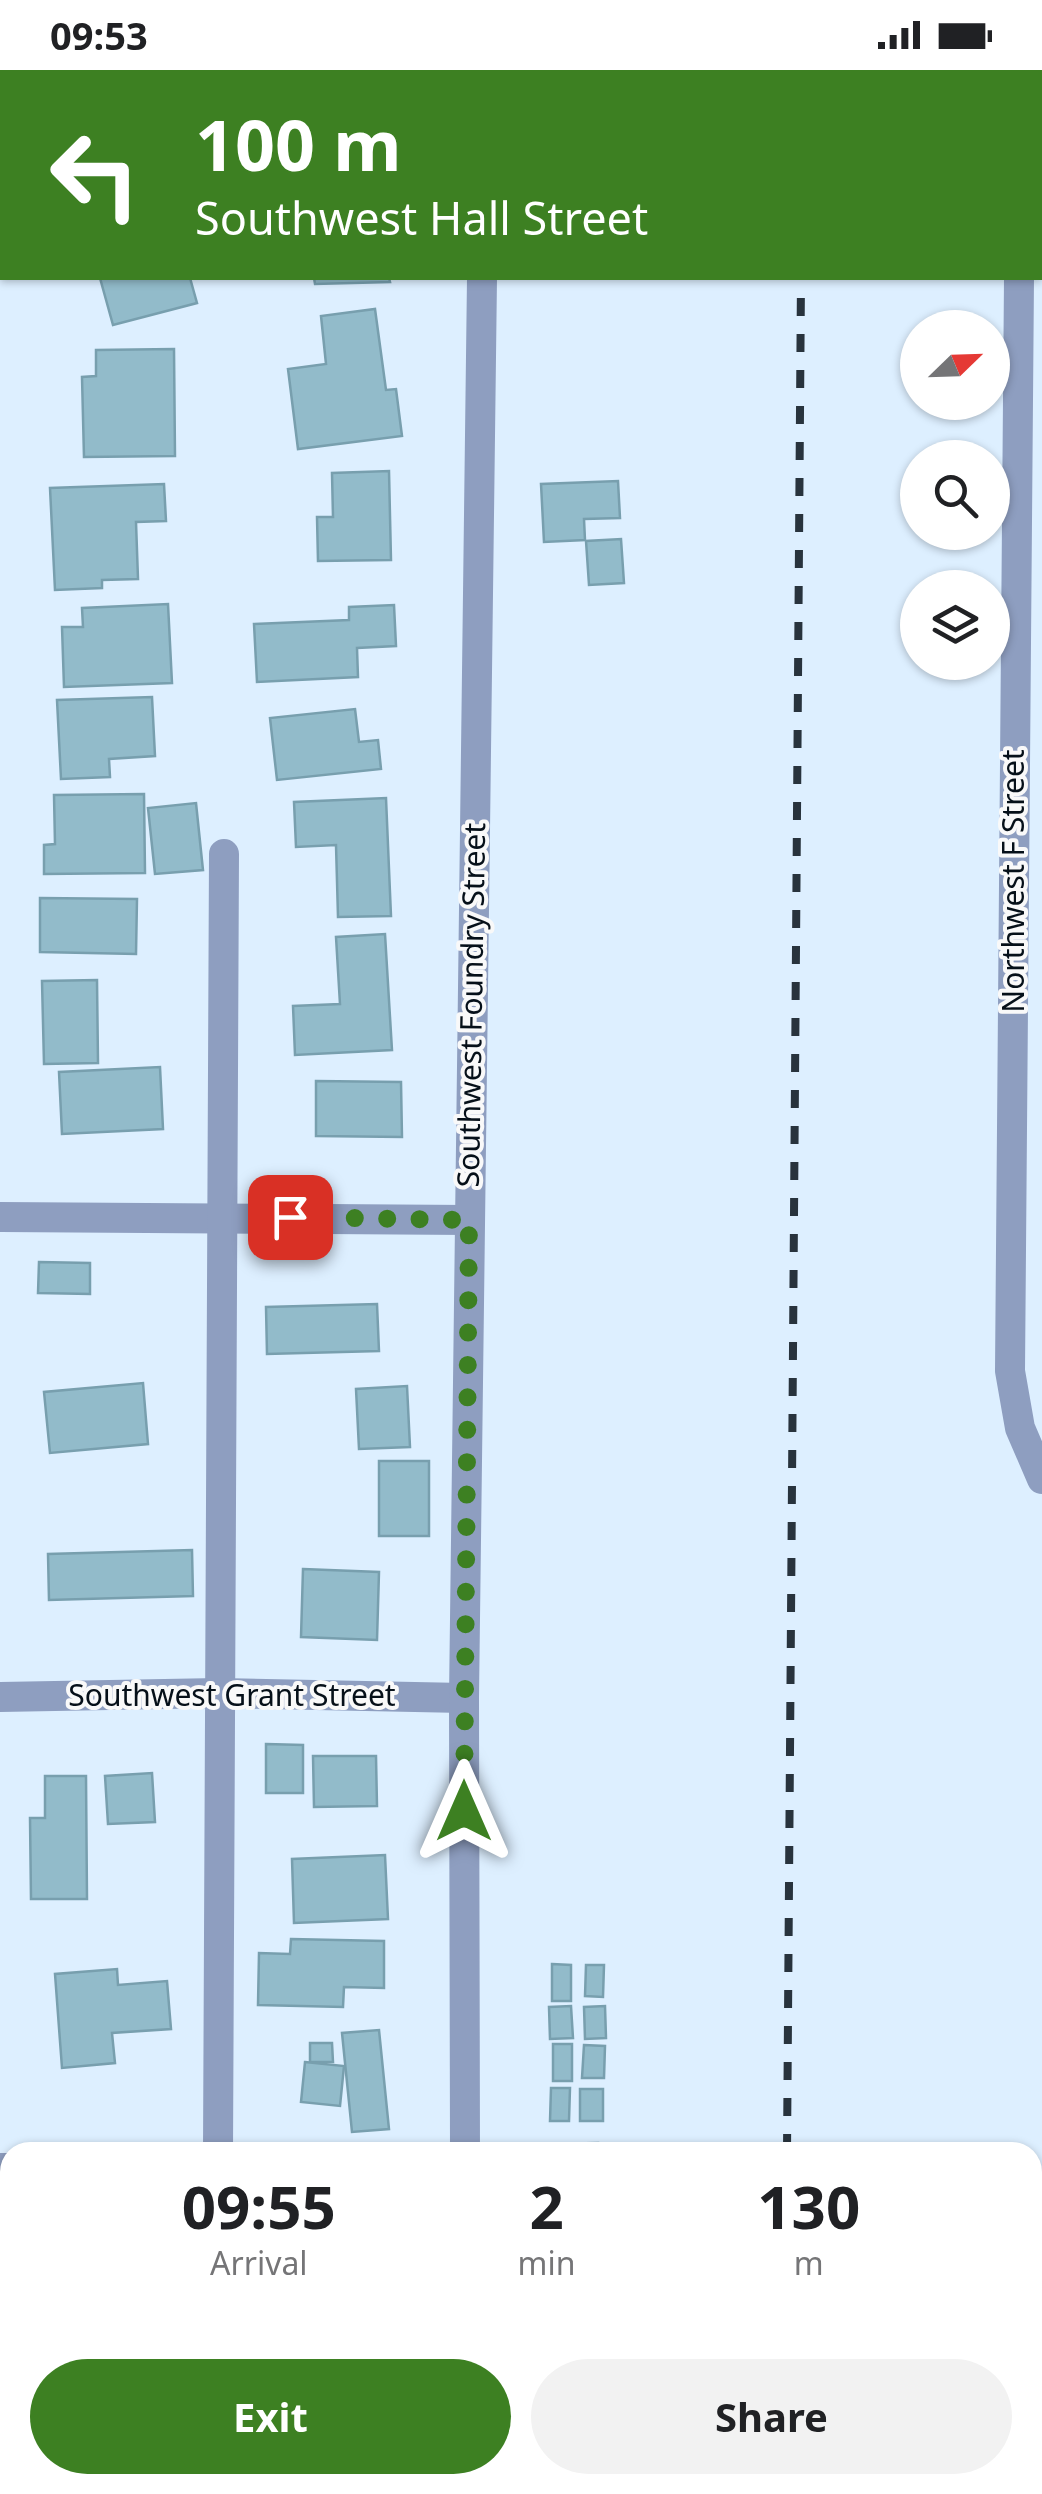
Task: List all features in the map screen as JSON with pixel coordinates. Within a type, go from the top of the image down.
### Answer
[{"type":"street","name":"Southwest Foundry Street","points":[[465,2142],[464,1698],[482,280]]},
{"type":"street","name":"Northwest F Street","points":[[1019,280],[1010,1371],[1020,1428],[1042,1480]]},
{"type":"street","points":[[218,2142],[219,1216],[224,854]]},
{"type":"street","points":[[0,1217],[469,1220]]},
{"type":"street","name":"Southwest Grant Street","points":[[0,1697],[219,1693],[464,1698]]},
{"type":"building","points":[[101,280],[191,280],[197,303],[113,325]]},
{"type":"building","points":[[314,280],[390,282],[315,284]]},
{"type":"building","points":[[375,309],[386,390],[396,389],[402,436],[298,449],[288,369],[326,364],[321,316]]},
{"type":"building","points":[[174,349],[175,456],[84,457],[82,377],[96,376],[96,350]]},
{"type":"building","points":[[389,471],[391,560],[318,561],[317,517],[333,517],[332,473]]},
{"type":"building","points":[[618,481],[620,518],[584,519],[585,540],[544,542],[541,484]]},
{"type":"building","points":[[164,484],[166,521],[136,522],[138,579],[102,580],[102,588],[55,590],[50,488]]},
{"type":"building","points":[[621,539],[624,583],[589,585],[586,541]]},
{"type":"building","points":[[168,604],[172,683],[64,687],[62,627],[83,627],[82,608]]},
{"type":"building","points":[[394,605],[396,646],[357,648],[358,677],[257,682],[254,624],[349,620],[349,607]]},
{"type":"building","points":[[152,697],[155,756],[109,759],[110,777],[61,779],[57,700]]},
{"type":"building","points":[[355,709],[359,742],[378,740],[381,769],[277,780],[270,718]]},
{"type":"building","points":[[144,794],[145,873],[44,874],[44,845],[55,844],[54,795]]},
{"type":"building","points":[[386,798],[391,916],[338,917],[336,845],[296,847],[294,802]]},
{"type":"building","points":[[196,803],[203,870],[155,874],[148,808]]},
{"type":"building","points":[[40,898],[137,899],[136,954],[40,952]]},
{"type":"building","points":[[385,934],[392,1050],[295,1055],[293,1006],[340,1004],[336,937]]},
{"type":"building","points":[[97,980],[98,1063],[44,1064],[42,981]]},
{"type":"building","points":[[160,1067],[163,1129],[62,1134],[59,1072]]},
{"type":"building","points":[[316,1081],[401,1082],[402,1137],[316,1136]]},
{"type":"building","points":[[39,1262],[90,1263],[90,1294],[38,1293]]},
{"type":"building","points":[[377,1304],[379,1351],[267,1354],[266,1307]]},
{"type":"building","points":[[143,1383],[148,1444],[50,1453],[44,1392]]},
{"type":"building","points":[[407,1386],[410,1447],[359,1449],[356,1389]]},
{"type":"building","points":[[379,1461],[429,1461],[429,1536],[379,1536]]},
{"type":"building","points":[[192,1550],[193,1596],[49,1600],[48,1554]]},
{"type":"building","points":[[303,1569],[379,1572],[377,1640],[301,1637]]},
{"type":"building","points":[[266,1744],[303,1745],[303,1793],[266,1793]]},
{"type":"building","points":[[313,1756],[376,1756],[377,1806],[314,1807]]},
{"type":"building","points":[[152,1773],[155,1822],[108,1824],[105,1776]]},
{"type":"building","points":[[45,1776],[86,1776],[87,1899],[31,1899],[30,1818],[45,1818]]},
{"type":"building","points":[[385,1855],[388,1919],[294,1923],[292,1859]]},
{"type":"building","points":[[291,1939],[384,1941],[384,1988],[344,1987],[343,2007],[258,2005],[259,1953],[290,1954]]},
{"type":"building","points":[[552,1964],[571,1965],[571,2001],[552,2001]]},
{"type":"building","points":[[586,1965],[604,1965],[603,1997],[585,1996]]},
{"type":"building","points":[[117,1969],[118,1985],[167,1981],[171,2029],[112,2033],[115,2063],[62,2068],[55,1974]]},
{"type":"building","points":[[571,2006],[573,2038],[550,2039],[549,2007]]},
{"type":"building","points":[[605,2006],[606,2038],[585,2039],[584,2007]]},
{"type":"building","points":[[379,2030],[389,2129],[352,2132],[342,2033]]},
{"type":"building","points":[[310,2043],[332,2043],[333,2062],[310,2062]]},
{"type":"building","points":[[553,2044],[572,2044],[572,2081],[553,2081]]},
{"type":"building","points":[[584,2045],[605,2046],[604,2078],[582,2078]]},
{"type":"building","points":[[305,2062],[344,2066],[340,2106],[301,2102]]},
{"type":"building","points":[[551,2088],[570,2088],[569,2121],[550,2121]]},
{"type":"building","points":[[580,2089],[603,2089],[603,2121],[580,2121]]},
{"type":"railway","points":[[787,2142],[801,280]]},
{"type":"route","points":[[290,1217],[469,1220],[464,1811]]}]
